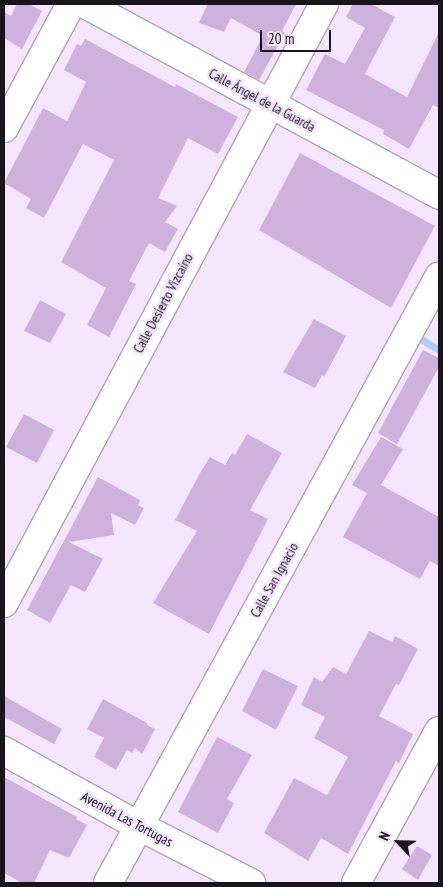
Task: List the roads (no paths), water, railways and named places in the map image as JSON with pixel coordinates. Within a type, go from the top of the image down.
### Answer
[{"type":"street","points":[[4,128],[71,4]]},
{"type":"street","name":"Calle Ángel de la Guarda","points":[[85,4],[439,195]]},
{"type":"street","name":"Calle Desierto Vizcaíno","points":[[4,603],[324,4]]},
{"type":"street","name":"Calle San Ignacio","points":[[108,883],[439,277]]},
{"type":"street","points":[[356,883],[439,731]]},
{"type":"street","name":"Avenida Las Tortugas","points":[[4,752],[139,826],[251,883]]},
{"type":"waterway","points":[[419,338],[439,350]]}]
